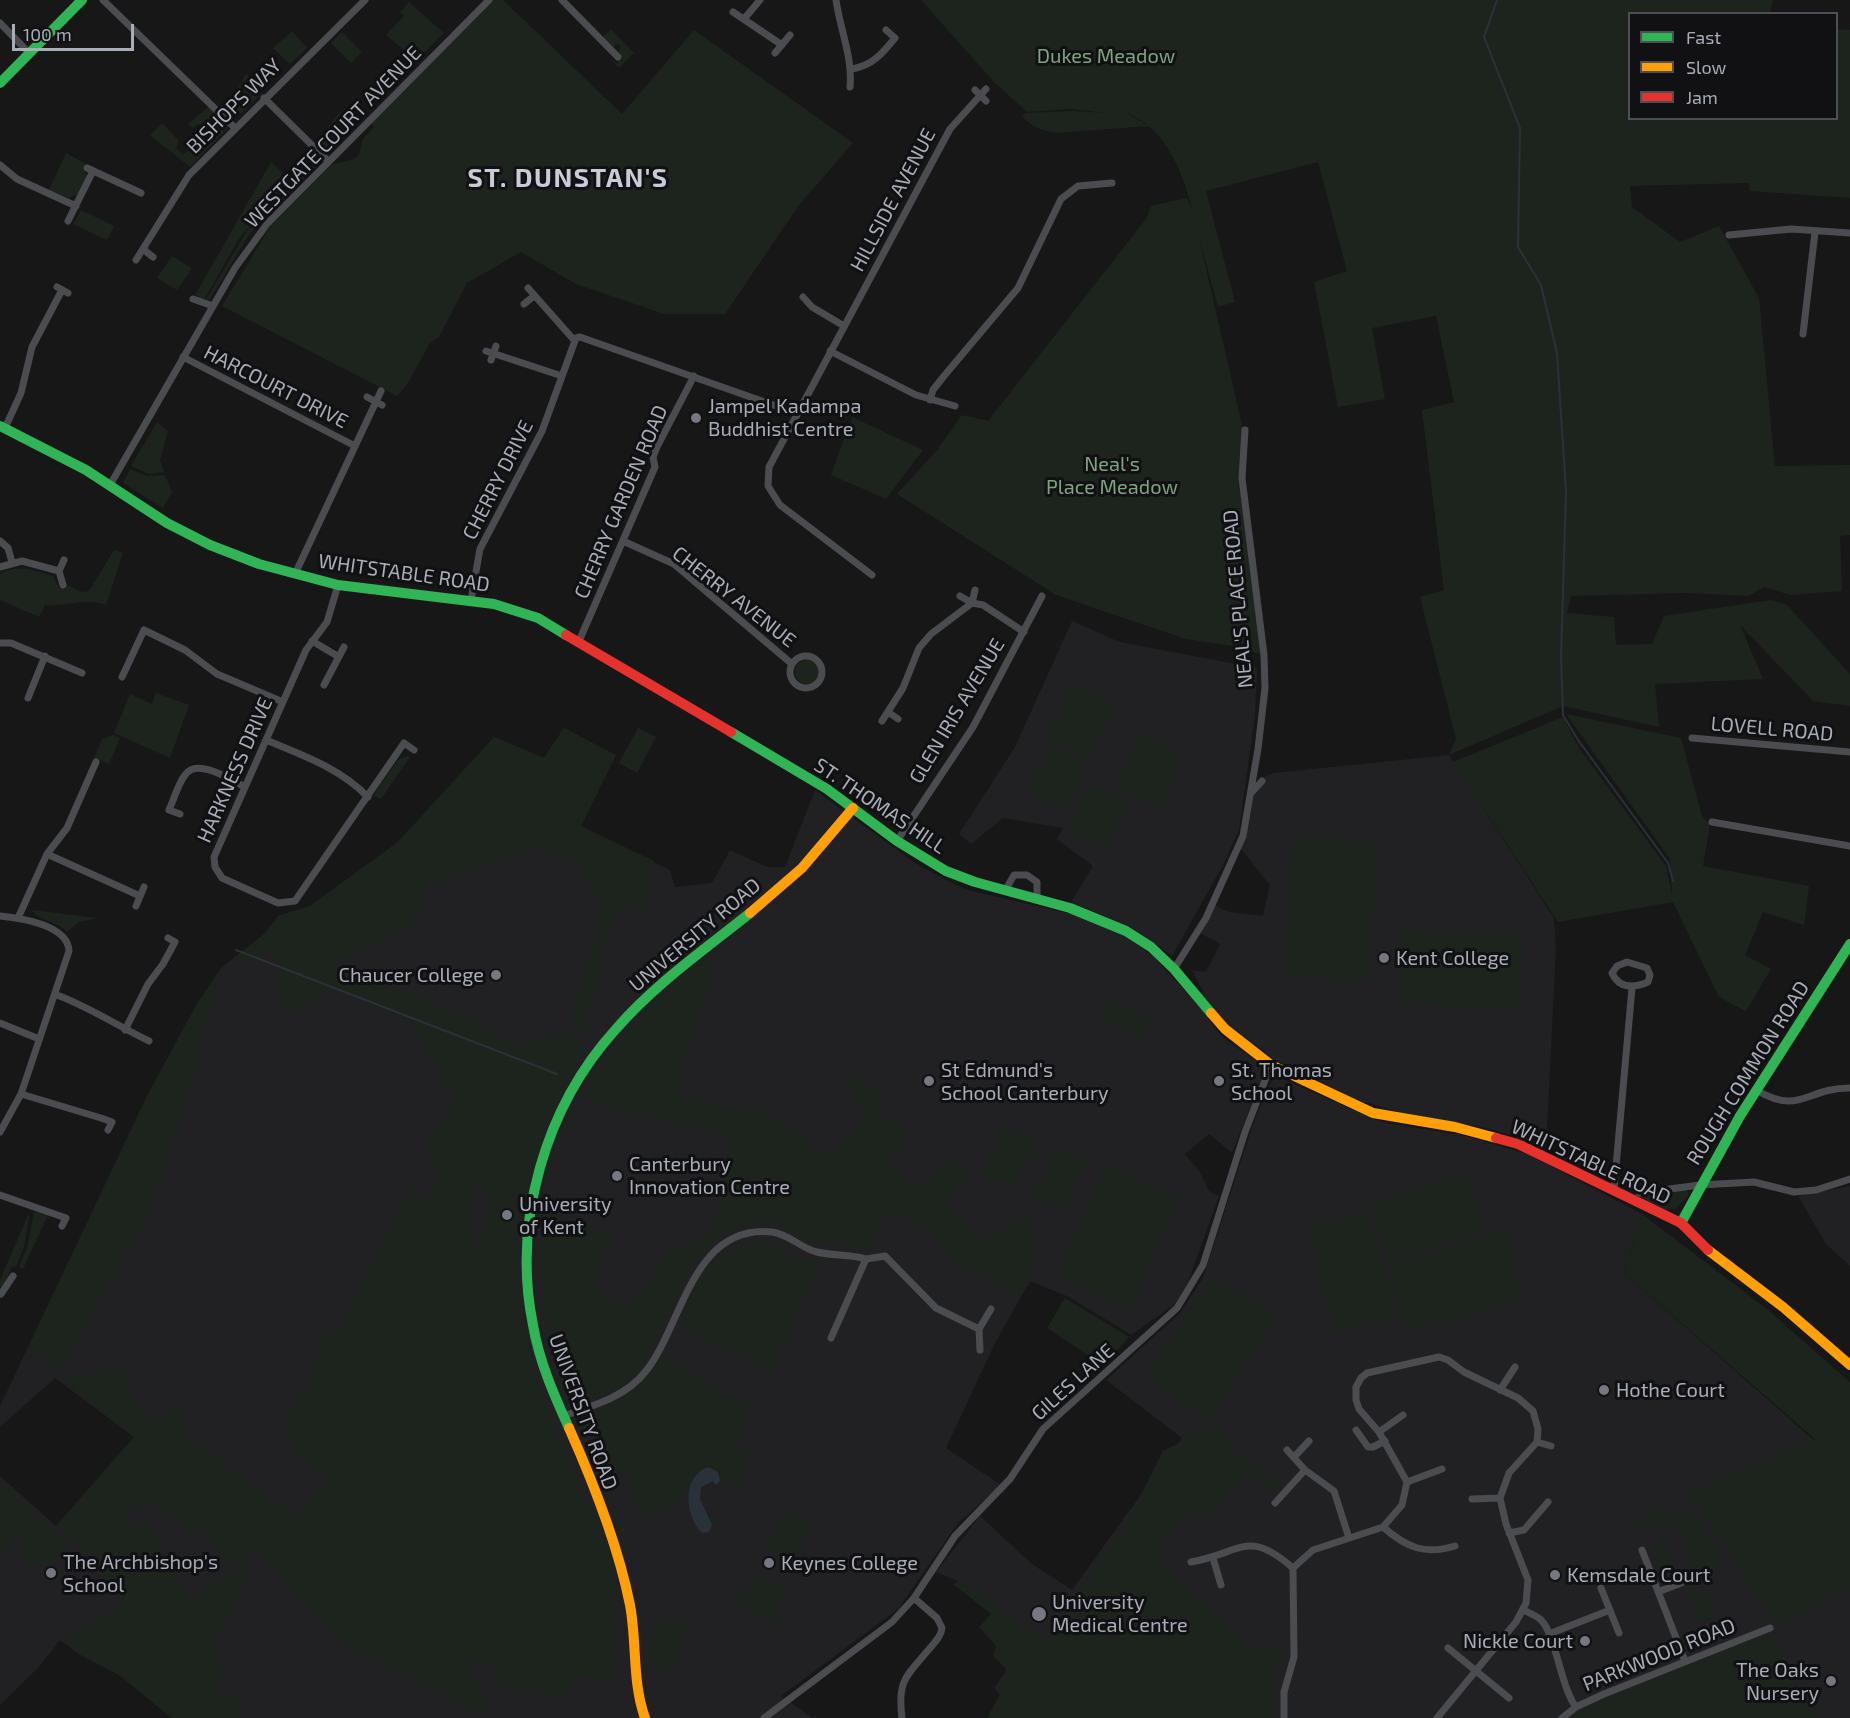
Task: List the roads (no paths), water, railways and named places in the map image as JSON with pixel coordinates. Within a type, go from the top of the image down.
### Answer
[{"type":"main road","points":[[0,83],[82,0]]},
{"type":"main road","name":"WHITSTABLE ROAD","points":[[2,427],[110,485],[166,523],[248,560],[338,585],[415,596],[471,600],[527,614],[579,641]]},
{"type":"main road","name":"ST. THOMAS HILL","points":[[579,641],[827,789],[897,841],[960,877],[1070,908],[1120,928],[1151,947],[1174,969]]},
{"type":"main road","name":"UNIVERSITY ROAD","points":[[645,1718],[634,1639],[614,1547],[538,1347],[527,1277],[528,1232],[537,1169],[560,1112],[581,1072],[634,1009],[794,876],[852,808]]},
{"type":"main road","name":"ROUGH COMMON ROAD","points":[[1681,1223],[1700,1185],[1756,1090],[1850,944]]},
{"type":"main road","name":"WHITSTABLE ROAD","points":[[1174,969],[1225,1029],[1271,1065],[1373,1113],[1455,1127],[1518,1144],[1681,1223],[1705,1248],[1783,1307],[1850,1365]]},
{"type":"street","points":[[103,0],[235,128]]},
{"type":"street","name":"BISHOPS WAY","points":[[136,260],[189,175],[365,0]]},
{"type":"street","name":"WESTGATE COURT AVENUE","points":[[110,485],[235,268],[267,224],[327,160],[489,0]]},
{"type":"street","points":[[562,0],[617,52]]},
{"type":"street","points":[[744,19],[760,0]]},
{"type":"street","points":[[836,0],[841,30],[852,69],[850,87]]},
{"type":"street","points":[[733,12],[782,45]]},
{"type":"street","points":[[0,23],[29,53]]},
{"type":"street","points":[[852,69],[869,65],[882,54],[895,38],[886,30]]},
{"type":"street","points":[[775,53],[790,35]]},
{"type":"street","name":"HILLSIDE AVENUE","points":[[859,565],[804,525],[774,498],[767,480],[771,460],[950,129],[980,92],[986,102]]},
{"type":"street","points":[[264,98],[327,160]]},
{"type":"street","points":[[0,165],[16,179],[75,206]]},
{"type":"street","points":[[68,221],[90,169],[141,193]]},
{"type":"street","points":[[930,400],[933,390],[1018,288],[1061,199],[1078,186],[1112,183]]},
{"type":"street","points":[[1730,235],[1791,229],[1850,233]]},
{"type":"street","points":[[1803,334],[1815,232]]},
{"type":"street","points":[[144,250],[153,257]]},
{"type":"street","points":[[528,288],[576,339],[694,376],[796,413]]},
{"type":"street","points":[[2,427],[21,393],[32,347],[62,290]]},
{"type":"street","points":[[524,304],[534,296]]},
{"type":"street","points":[[803,297],[812,307],[844,326]]},
{"type":"street","points":[[193,299],[213,306]]},
{"type":"street","name":"CHERRY DRIVE","points":[[471,600],[480,549],[542,431],[579,328]]},
{"type":"street","points":[[496,345],[490,355],[562,376]]},
{"type":"street","points":[[830,351],[930,400],[955,406]]},
{"type":"street","name":"HARCOURT DRIVE","points":[[183,357],[355,446]]},
{"type":"street","name":"CHERRY GARDEN ROAD","points":[[579,641],[655,467],[653,457],[657,447],[694,376]]},
{"type":"street","points":[[295,574],[355,446],[379,403],[381,391]]},
{"type":"street","points":[[367,397],[379,403]]},
{"type":"street","name":"NEAL'S PLACE ROAD","points":[[1174,969],[1206,918],[1243,836],[1264,688],[1264,655],[1242,478],[1245,430]]},
{"type":"street","points":[[0,541],[8,548],[12,562]]},
{"type":"street","name":"CHERRY AVENUE","points":[[623,541],[674,564],[792,664]]},
{"type":"street","points":[[862,558],[859,565],[872,575]]},
{"type":"street","points":[[63,585],[59,571],[64,560]]},
{"type":"street","points":[[0,567],[12,562],[32,563],[59,571]]},
{"type":"street","name":"HARKNESS DRIVE","points":[[338,585],[327,622],[312,641],[282,702],[214,857],[215,867],[222,878],[283,904],[298,897],[404,744],[414,750]]},
{"type":"street","points":[[882,721],[907,681],[919,648],[931,634],[972,603],[975,590]]},
{"type":"street","points":[[960,596],[972,603],[983,605],[1024,632]]},
{"type":"street","name":"GLEN IRIS AVENUE","points":[[897,841],[973,727],[1042,596]]},
{"type":"street","points":[[122,677],[144,630],[185,650],[217,674],[282,702]]},
{"type":"street","points":[[312,641],[339,657]]},
{"type":"street","points":[[0,643],[11,643],[82,673]]},
{"type":"street","points":[[324,685],[344,647]]},
{"type":"street","points":[[28,698],[45,656]]},
{"type":"street","name":"CHERRY AVENUE","points":[[802,656],[814,657],[821,666],[821,677],[811,687],[798,686],[791,675],[792,664],[802,656]]},
{"type":"street","points":[[888,712],[898,718]]},
{"type":"street","name":"LOVELL ROAD","points":[[1692,738],[1850,752]]},
{"type":"street","points":[[266,740],[326,766],[349,780],[368,797]]},
{"type":"street","points":[[18,918],[47,854],[67,828],[96,762]]},
{"type":"street","points":[[180,814],[169,810],[185,775],[190,770],[202,768],[245,787]]},
{"type":"street","name":"NEAL'S PLACE ROAD","points":[[1248,800],[1254,788],[1262,781]]},
{"type":"street","points":[[1712,822],[1850,846]]},
{"type":"street","points":[[47,854],[141,896]]},
{"type":"street","points":[[1005,891],[1014,875],[1027,875],[1037,882],[1037,899]]},
{"type":"street","points":[[136,906],[144,887]]},
{"type":"street","points":[[0,916],[18,918],[53,930],[68,943],[69,957],[21,1094],[0,1132]]},
{"type":"street","points":[[126,1030],[148,984],[170,954],[175,942],[168,938]]},
{"type":"street","points":[[1631,962],[1647,968],[1650,975],[1648,982],[1632,988],[1619,983],[1614,978],[1612,973],[1619,965],[1631,962]]},
{"type":"street","points":[[1614,1189],[1618,1170],[1632,988]]},
{"type":"street","points":[[57,995],[149,1041]]},
{"type":"street","points":[[0,1023],[39,1039]]},
{"type":"street","name":"GILES LANE","points":[[764,1718],[869,1641],[914,1598],[955,1536],[1010,1479],[1044,1429],[1165,1321],[1186,1297],[1203,1264],[1245,1132],[1271,1065]]},
{"type":"street","points":[[1756,1090],[1777,1101],[1790,1103],[1833,1089],[1850,1088]]},
{"type":"street","points":[[21,1094],[112,1122],[108,1130]]},
{"type":"street","points":[[1639,1193],[1700,1185],[1754,1182],[1794,1192],[1816,1190],[1850,1179]]},
{"type":"street","points":[[0,1195],[66,1218],[62,1226]]},
{"type":"street","points":[[563,1416],[620,1395],[639,1379],[671,1330],[699,1267],[711,1254],[733,1239],[755,1233],[772,1232],[786,1236],[813,1251],[866,1259],[885,1256],[936,1308],[979,1329]]},
{"type":"street","points":[[831,1338],[866,1259]]},
{"type":"street","points":[[0,1296],[13,1276]]},
{"type":"street","points":[[980,1350],[979,1329],[991,1309]]},
{"type":"street","points":[[1284,1718],[1284,1692],[1294,1657],[1293,1568],[1313,1550],[1383,1527],[1402,1505],[1407,1482],[1379,1432],[1359,1409],[1356,1387],[1361,1377],[1375,1370],[1439,1357],[1518,1398],[1533,1411],[1538,1429],[1538,1442],[1509,1473],[1500,1498],[1509,1533],[1528,1580],[1529,1588],[1523,1610],[1516,1622],[1437,1718]]},
{"type":"street","points":[[1500,1390],[1515,1367]]},
{"type":"street","points":[[1379,1432],[1403,1415]]},
{"type":"street","points":[[1356,1430],[1368,1447],[1384,1441]]},
{"type":"street","points":[[1294,1457],[1309,1441]]},
{"type":"street","points":[[1538,1442],[1551,1446]]},
{"type":"street","points":[[1287,1450],[1305,1470],[1334,1491],[1349,1538]]},
{"type":"street","points":[[1407,1482],[1442,1469]]},
{"type":"street","points":[[1275,1503],[1305,1470]]},
{"type":"street","points":[[1472,1499],[1500,1498]]},
{"type":"street","points":[[1509,1533],[1524,1530],[1548,1502]]},
{"type":"street","points":[[1383,1527],[1402,1542],[1437,1554],[1455,1546]]},
{"type":"street","points":[[1191,1562],[1213,1558],[1247,1545],[1257,1545],[1268,1548],[1293,1568]]},
{"type":"street","points":[[1642,1551],[1685,1661]]},
{"type":"street","points":[[1213,1558],[1221,1585]]},
{"type":"street","points":[[1658,1592],[1681,1583]]},
{"type":"street","points":[[1601,1588],[1619,1633]]},
{"type":"street","points":[[902,1718],[899,1694],[902,1682],[942,1631],[941,1622],[914,1598]]},
{"type":"street","points":[[1523,1610],[1542,1621],[1549,1634],[1568,1693],[1576,1707]]},
{"type":"street","points":[[1549,1634],[1610,1610]]},
{"type":"street","name":"PARKWOOD ROAD","points":[[1562,1718],[1576,1707],[1770,1628]]},
{"type":"street","points":[[1449,1648],[1509,1698]]},
{"type":"waterway","points":[[1497,0],[1484,37],[1520,128],[1518,247],[1541,285],[1557,353],[1566,492],[1561,657],[1563,715],[1578,740],[1668,863],[1673,881]]},
{"type":"waterway","points":[[236,950],[557,1074]]},
{"type":"place","name":"Jampel Kadampa Buddhist Centre","points":[[696,418]]},
{"type":"place","name":"Kent College","points":[[1384,958]]},
{"type":"place","name":"Chaucer College","points":[[496,975]]},
{"type":"place","name":"St Edmund's School Canterbury","points":[[929,1081]]},
{"type":"place","name":"St. Thomas School","points":[[1219,1081]]},
{"type":"place","name":"Canterbury Innovation Centre","points":[[617,1176]]},
{"type":"place","name":"University of Kent","points":[[507,1215]]},
{"type":"place","name":"Hothe Court","points":[[1604,1390]]},
{"type":"place","name":"Keynes College","points":[[769,1563]]},
{"type":"place","name":"The Archbishop's School","points":[[51,1573]]},
{"type":"place","name":"Kemsdale Court","points":[[1555,1575]]},
{"type":"place","name":"University Medical Centre","points":[[1039,1614]]},
{"type":"place","name":"Nickle Court","points":[[1585,1641]]},
{"type":"place","name":"The Oaks Nursery","points":[[1831,1681]]},
{"type":"district","name":"ST. DUNSTAN'S","points":[[568,178]]},
{"type":"park label","name":"Dukes Meadow","points":[[1106,56]]},
{"type":"park label","name":"Neal's Place Meadow","points":[[1112,476]]}]
